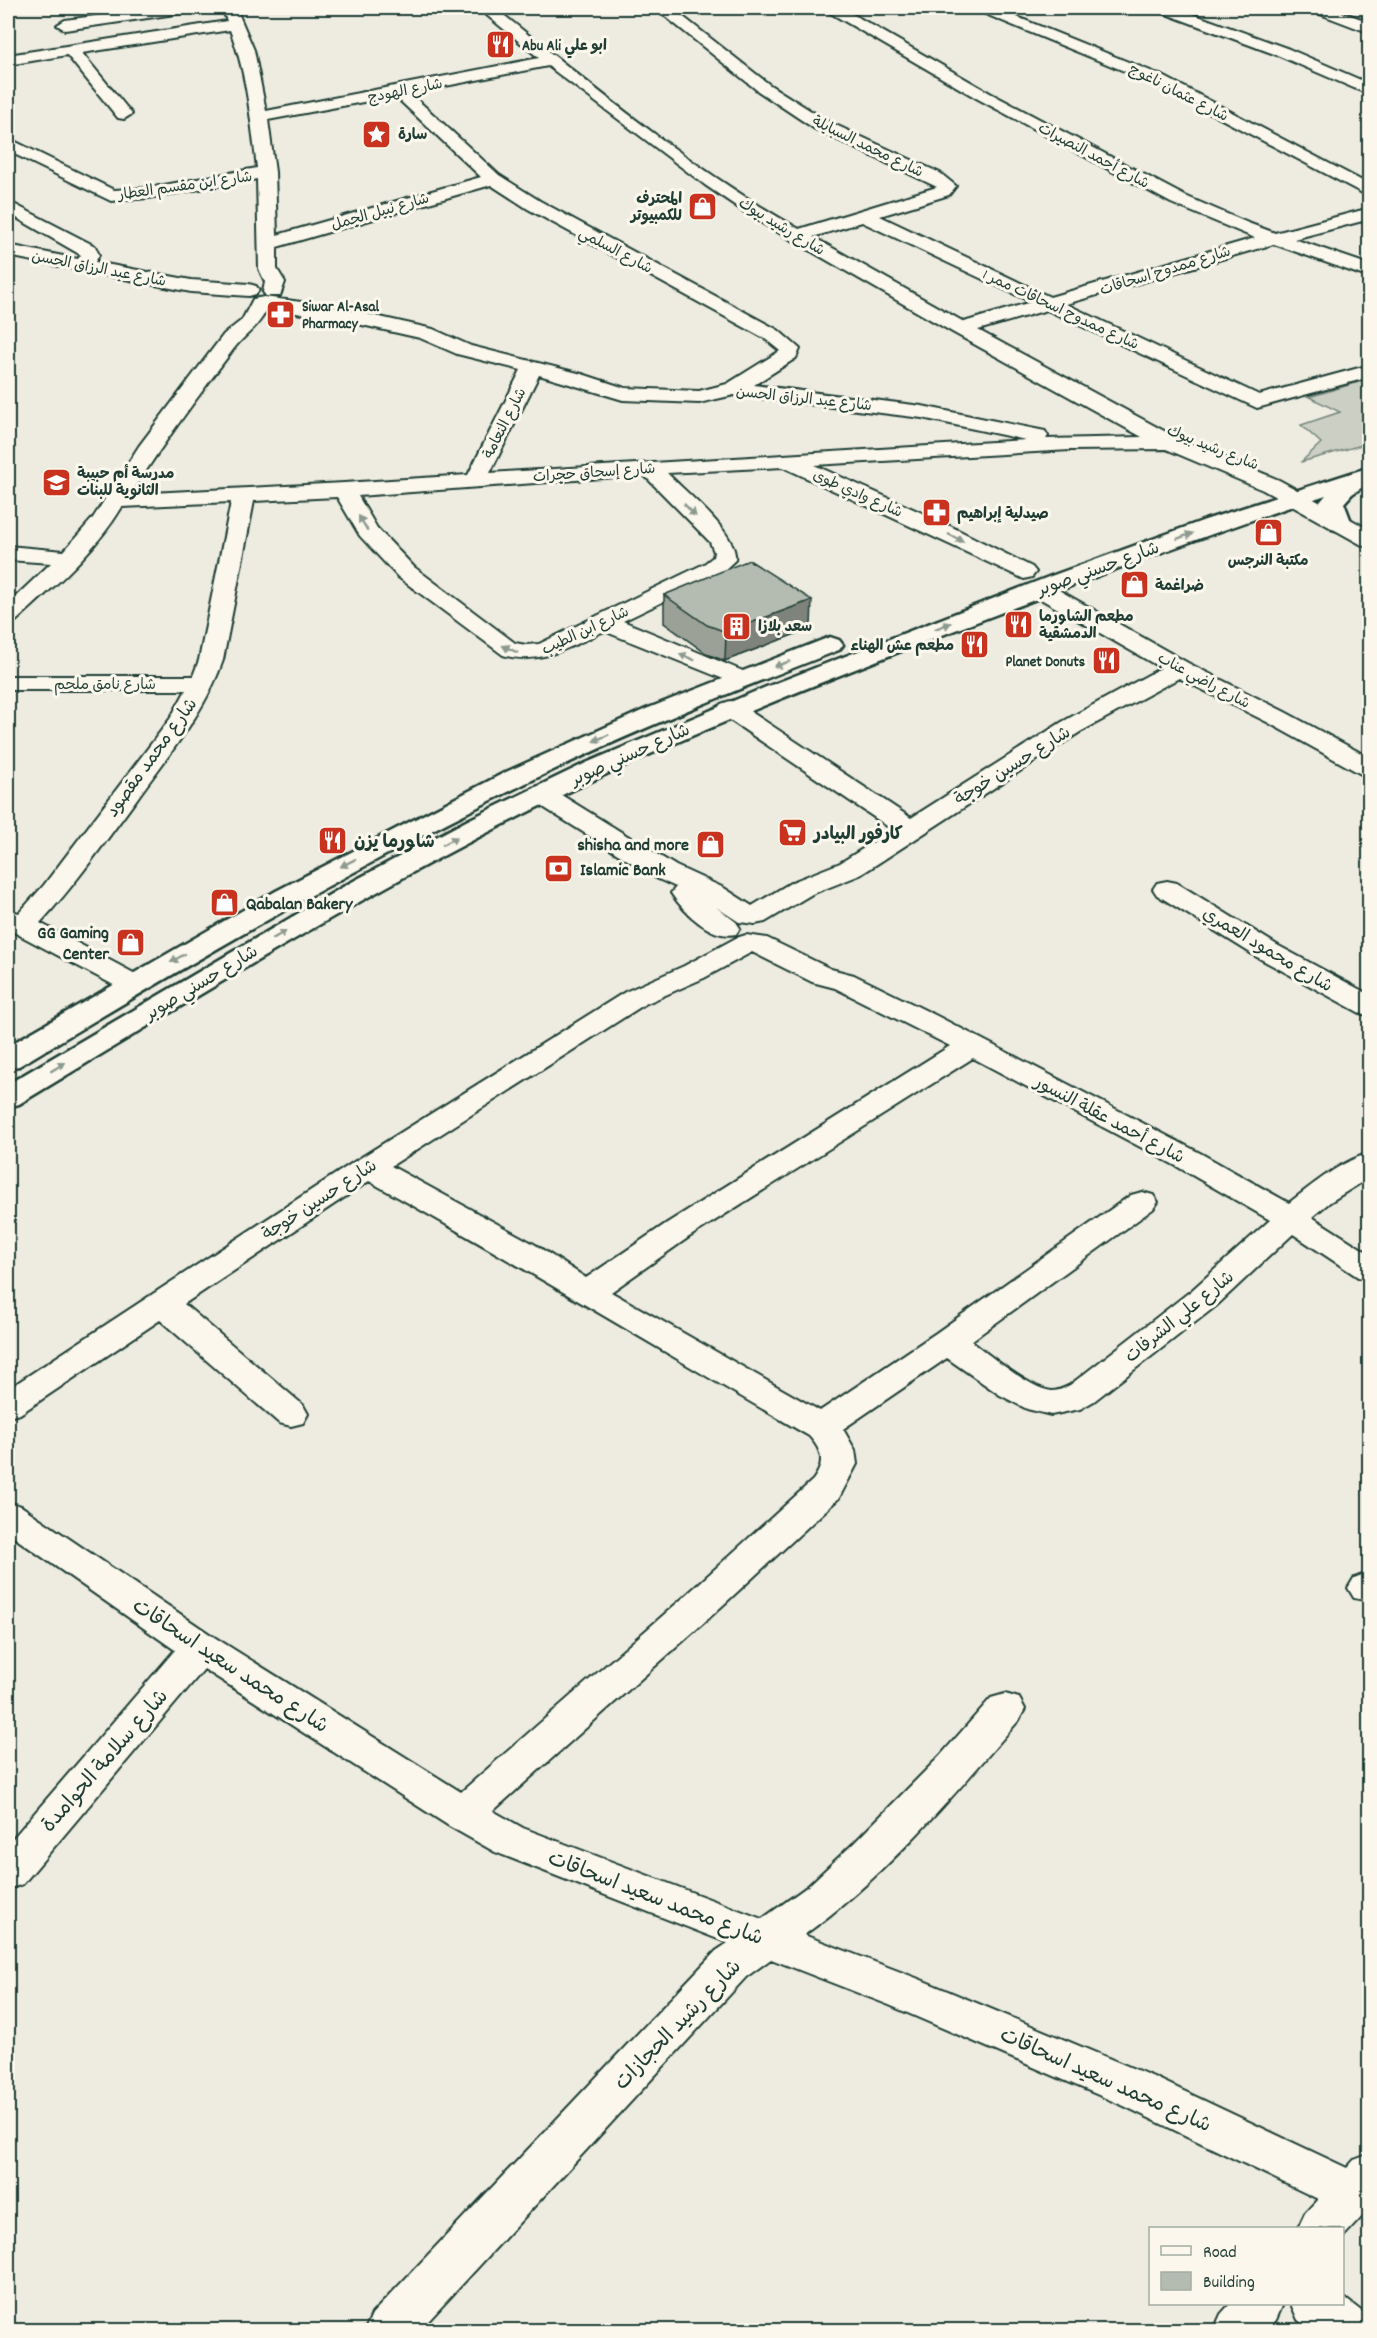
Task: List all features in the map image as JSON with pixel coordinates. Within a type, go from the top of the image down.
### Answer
[{"type":"main road","name":"شارع حسني صوبر","points":[[8,1098],[374,881],[541,794],[730,709],[851,662],[1142,529],[1271,485],[1368,468]]},
{"type":"main road","name":"شارع حسني صوبر","points":[[8,1059],[133,984],[340,867],[549,761],[741,679],[825,647],[1293,497],[1368,468]]},
{"type":"main road","points":[[1340,524],[1332,502],[1368,468]]},
{"type":"main road","points":[[825,647],[851,662]]},
{"type":"street","points":[[65,25],[182,8]]},
{"type":"street","points":[[8,616],[70,558],[118,501],[147,451],[231,338],[250,323],[256,296],[275,282],[268,269],[266,172],[259,117],[246,50],[230,8]]},
{"type":"street","name":"شارع رشيد بيوك","points":[[486,8],[550,61],[711,181],[796,236],[961,329],[1169,443],[1271,485],[1272,474],[1261,466],[1178,432],[1102,406]]},
{"type":"street","name":"شارع محمد السبايلة","points":[[663,8],[764,88],[813,120],[840,135],[934,177],[947,186],[937,193],[796,236]]},
{"type":"street","name":"شارع أحمد النصيرات","points":[[832,8],[984,96],[1129,175],[1203,211],[1370,272]]},
{"type":"street","name":"شارع عثمان ناغوج","points":[[982,8],[1157,79],[1370,192]]},
{"type":"street","points":[[1163,8],[1283,52],[1370,90]]},
{"type":"street","points":[[1317,8],[1370,28]]},
{"type":"street","points":[[8,60],[237,24]]},
{"type":"street","points":[[8,41],[31,56]]},
{"type":"street","points":[[71,50],[124,114]]},
{"type":"street","name":"شارع الهودج","points":[[259,117],[550,61]]},
{"type":"street","name":"شارع السلمي","points":[[399,91],[493,179],[554,216],[771,334],[790,349],[789,354],[734,389]]},
{"type":"street","name":"شارع ابن مقسم العطار","points":[[8,145],[111,196],[133,195],[266,172]]},
{"type":"street","name":"شارع نبيل الجمل","points":[[266,244],[493,179]]},
{"type":"street","points":[[8,206],[88,250],[90,255],[82,266]]},
{"type":"street","name":"شارع ممدوح اسحاقات","points":[[961,329],[1274,238],[1370,213]]},
{"type":"street","name":"شارع ممدوح اسحاقات ممر 1","points":[[865,216],[1257,402],[1370,371]]},
{"type":"street","name":"شارع عبد الرزاق الحسن","points":[[8,250],[191,286],[222,296],[256,296],[426,333],[464,350],[533,367],[623,394],[699,397],[734,389],[861,403],[959,418],[1070,444]]},
{"type":"street","name":"شارع النعامة","points":[[476,480],[533,367]]},
{"type":"street","points":[[1070,444],[1169,443]]},
{"type":"street","name":"شارع إسحاق حجرات","points":[[118,501],[344,490],[649,468],[1070,444]]},
{"type":"street","name":"شارع وادي طوى","points":[[788,461],[930,525],[1032,581]]},
{"type":"street","name":"شارع ابن الطيب","points":[[344,490],[368,531],[406,573],[506,648],[522,653],[547,649],[712,569],[724,560],[725,552],[720,540],[649,468]]},
{"type":"street","points":[[1271,485],[1370,540]]},
{"type":"street","name":"شارع محمد مقصود","points":[[15,921],[54,891],[181,721],[203,683],[211,660],[244,495]]},
{"type":"street","points":[[8,553],[70,558]]},
{"type":"street","name":"شارع راضي عناب","points":[[1032,581],[1179,668],[1276,717],[1370,769]]},
{"type":"street","points":[[603,622],[741,679]]},
{"type":"street","name":"شارع حسين خوجة","points":[[8,1405],[368,1167],[635,998],[668,985],[751,930],[816,899],[849,869],[1071,727],[1179,668]]},
{"type":"street","name":"شارع نامق ملحم","points":[[8,683],[203,683]]},
{"type":"street","points":[[730,709],[911,830]]},
{"type":"street","name":"شارع أحمد عقلة النسور","points":[[541,794],[666,873],[708,915],[751,930],[808,970],[844,981],[1189,1160],[1291,1218],[1370,1269]]},
{"type":"street","name":"شارع محمود العمري","points":[[1167,889],[1267,951],[1370,1007]]},
{"type":"street","points":[[15,921],[133,984]]},
{"type":"street","points":[[587,1293],[678,1230],[971,1046]]},
{"type":"street","name":"شارع علي الشرفات","points":[[948,1341],[1020,1391],[1041,1401],[1059,1402],[1082,1393],[1152,1341],[1204,1298],[1318,1195],[1370,1163]]},
{"type":"street","points":[[368,1167],[522,1252],[587,1293],[821,1427],[832,1438],[839,1451],[840,1464],[836,1477],[826,1489],[696,1608],[463,1814]]},
{"type":"street","points":[[821,1427],[948,1341],[1142,1202]]},
{"type":"street","points":[[161,1303],[291,1414]]},
{"type":"street","name":"شارع محمد سعيد اسحاقات","points":[[8,1515],[200,1647],[463,1814],[509,1840],[904,1992],[1360,2183]]},
{"type":"street","name":"شارع سلامة الحوامدة","points":[[8,1872],[200,1647]]},
{"type":"street","name":"شارع رشيد الحجازات","points":[[389,2331],[731,1965],[765,1938],[823,1898],[869,1855],[954,1767],[1005,1709]]},
{"type":"street","points":[[1323,2227],[1360,2183]]},
{"type":"street","points":[[1238,2331],[1258,2305]]},
{"type":"street","points":[[1316,2305],[1347,2331]]},
{"type":"shaded area","points":[[1369,379],[1369,443],[1301,462],[1321,443],[1301,425],[1340,412],[1309,397]]},
{"type":"building","points":[[749,560],[812,600],[726,632],[707,625],[664,595]]},
{"type":"place","name":"Abu Ali ابو علي","points":[[501,45]]},
{"type":"place","name":"سارة","points":[[377,134]]},
{"type":"place","name":"المحترف للكمبيوتر","points":[[703,207]]},
{"type":"place","name":"Siwar Al-Asal Pharmacy","points":[[281,315]]},
{"type":"place","name":"مدرسة أم حبيبة الثانوية للبنات","points":[[56,482]]},
{"type":"place","name":"صيدلية إبراهيم","points":[[936,513]]},
{"type":"place","name":"مكتبة النرجس","points":[[1268,533]]},
{"type":"place","name":"ضراغمة","points":[[1134,585]]},
{"type":"place","name":"مطعم الشاورما الدمشقية","points":[[1018,625]]},
{"type":"place","name":"سعد بلازا","points":[[737,626]]},
{"type":"place","name":"مطعم عش الهناء","points":[[975,645]]},
{"type":"place","name":"Planet Donuts","points":[[1106,661]]},
{"type":"place","name":"كارفور البيادر","points":[[793,833]]},
{"type":"place","name":"شاورما يزن","points":[[333,841]]},
{"type":"place","name":"shisha and more","points":[[710,844]]},
{"type":"place","name":"Islamic Bank","points":[[559,869]]},
{"type":"place","name":"Qabalan Bakery","points":[[225,903]]},
{"type":"place","name":"GG Gaming Center","points":[[130,942]]}]
